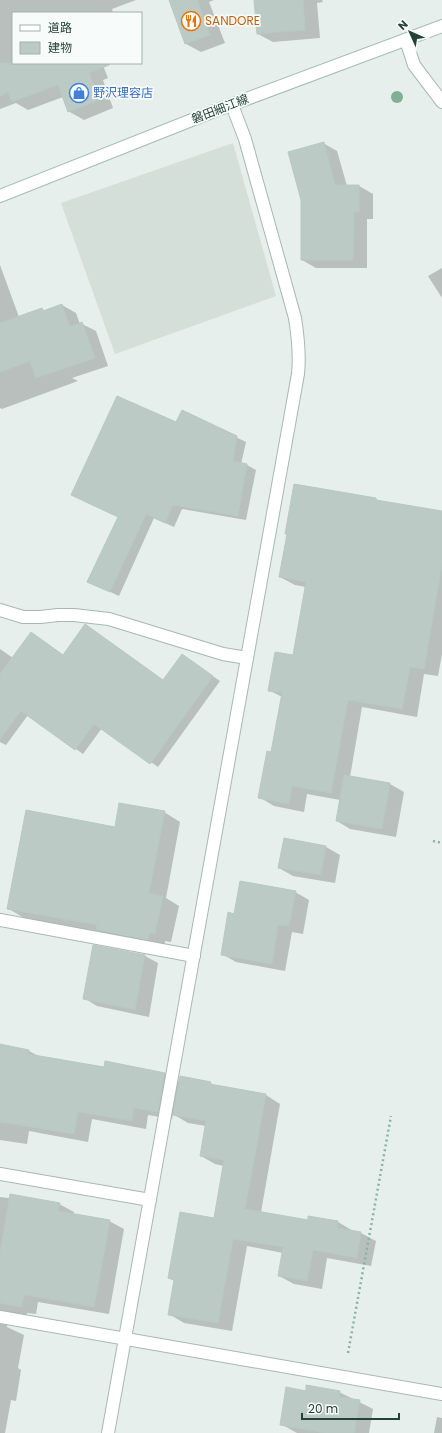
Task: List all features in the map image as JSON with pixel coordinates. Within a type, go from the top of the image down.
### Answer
[{"type":"street","name":"磐田細江線","points":[[0,196],[232,105],[442,26]]},
{"type":"street","points":[[406,40],[414,65],[442,102]]},
{"type":"street","points":[[108,1433],[298,374],[300,355],[295,318],[244,139],[232,105]]},
{"type":"street","points":[[0,610],[23,617],[74,615],[109,619],[223,654],[247,658]]},
{"type":"street","points":[[0,920],[194,956]]},
{"type":"street","points":[[0,1174],[150,1200]]},
{"type":"street","points":[[0,1317],[442,1394]]},
{"type":"path","points":[[433,841],[442,843]]},
{"type":"path","points":[[344,1377],[391,1116]]},
{"type":"shaded area","points":[[233,143],[276,296],[115,354],[61,203]]},
{"type":"building","points":[[169,0],[197,0],[210,35],[185,44]]},
{"type":"building","points":[[254,0],[303,0],[305,30],[257,34]]},
{"type":"building","points":[[0,63],[109,64],[89,73],[99,100],[68,112],[58,85],[12,102],[8,92],[0,96]]},
{"type":"building","points":[[324,142],[335,185],[359,185],[359,212],[354,212],[353,260],[301,260],[301,200],[288,152]]},
{"type":"building","points":[[62,304],[70,327],[82,322],[95,358],[36,378],[30,361],[0,372],[0,323],[42,308],[43,311]]},
{"type":"building","points":[[117,396],[176,422],[182,410],[237,436],[233,461],[247,464],[238,516],[173,505],[165,523],[146,514],[110,592],[87,582],[118,517],[71,495]]},
{"type":"building","points":[[294,484],[442,511],[442,565],[424,669],[410,667],[402,709],[348,700],[331,793],[292,786],[289,804],[258,798],[267,751],[271,752],[282,693],[268,691],[275,652],[293,655],[306,582],[279,577]]},
{"type":"building","points":[[85,624],[163,680],[182,654],[213,676],[150,764],[94,724],[75,750],[21,711],[0,739],[0,674],[31,632],[63,655]]},
{"type":"building","points":[[344,775],[390,783],[382,829],[336,821]]},
{"type":"building","points":[[119,803],[165,811],[149,893],[163,896],[155,934],[149,933],[148,940],[96,930],[97,925],[7,909],[26,810],[115,827]]},
{"type":"building","points":[[284,838],[326,846],[321,875],[278,868]]},
{"type":"building","points":[[240,881],[296,891],[289,926],[278,925],[272,964],[221,955],[228,912],[234,914]]},
{"type":"building","points":[[93,945],[145,955],[135,1010],[83,999]]},
{"type":"building","points":[[0,1044],[29,1050],[28,1054],[104,1067],[105,1061],[165,1073],[158,1112],[134,1108],[132,1121],[78,1112],[74,1134],[0,1122]]},
{"type":"building","points":[[180,1076],[211,1082],[210,1084],[266,1094],[245,1209],[308,1220],[308,1216],[338,1221],[337,1228],[361,1232],[357,1258],[313,1250],[307,1281],[278,1276],[283,1247],[233,1239],[218,1323],[168,1315],[174,1280],[168,1278],[180,1212],[214,1218],[224,1160],[200,1156],[206,1121],[173,1115]]},
{"type":"building","points":[[10,1194],[60,1203],[58,1211],[110,1220],[94,1307],[24,1295],[22,1307],[0,1303],[0,1253]]},
{"type":"building","points":[[306,1385],[340,1391],[339,1397],[360,1400],[354,1433],[325,1433],[280,1425],[286,1387],[306,1391]]},
{"type":"place","name":"SANDORE","points":[[191,21]]},
{"type":"place","name":"野沢理容店","points":[[79,93]]}]
